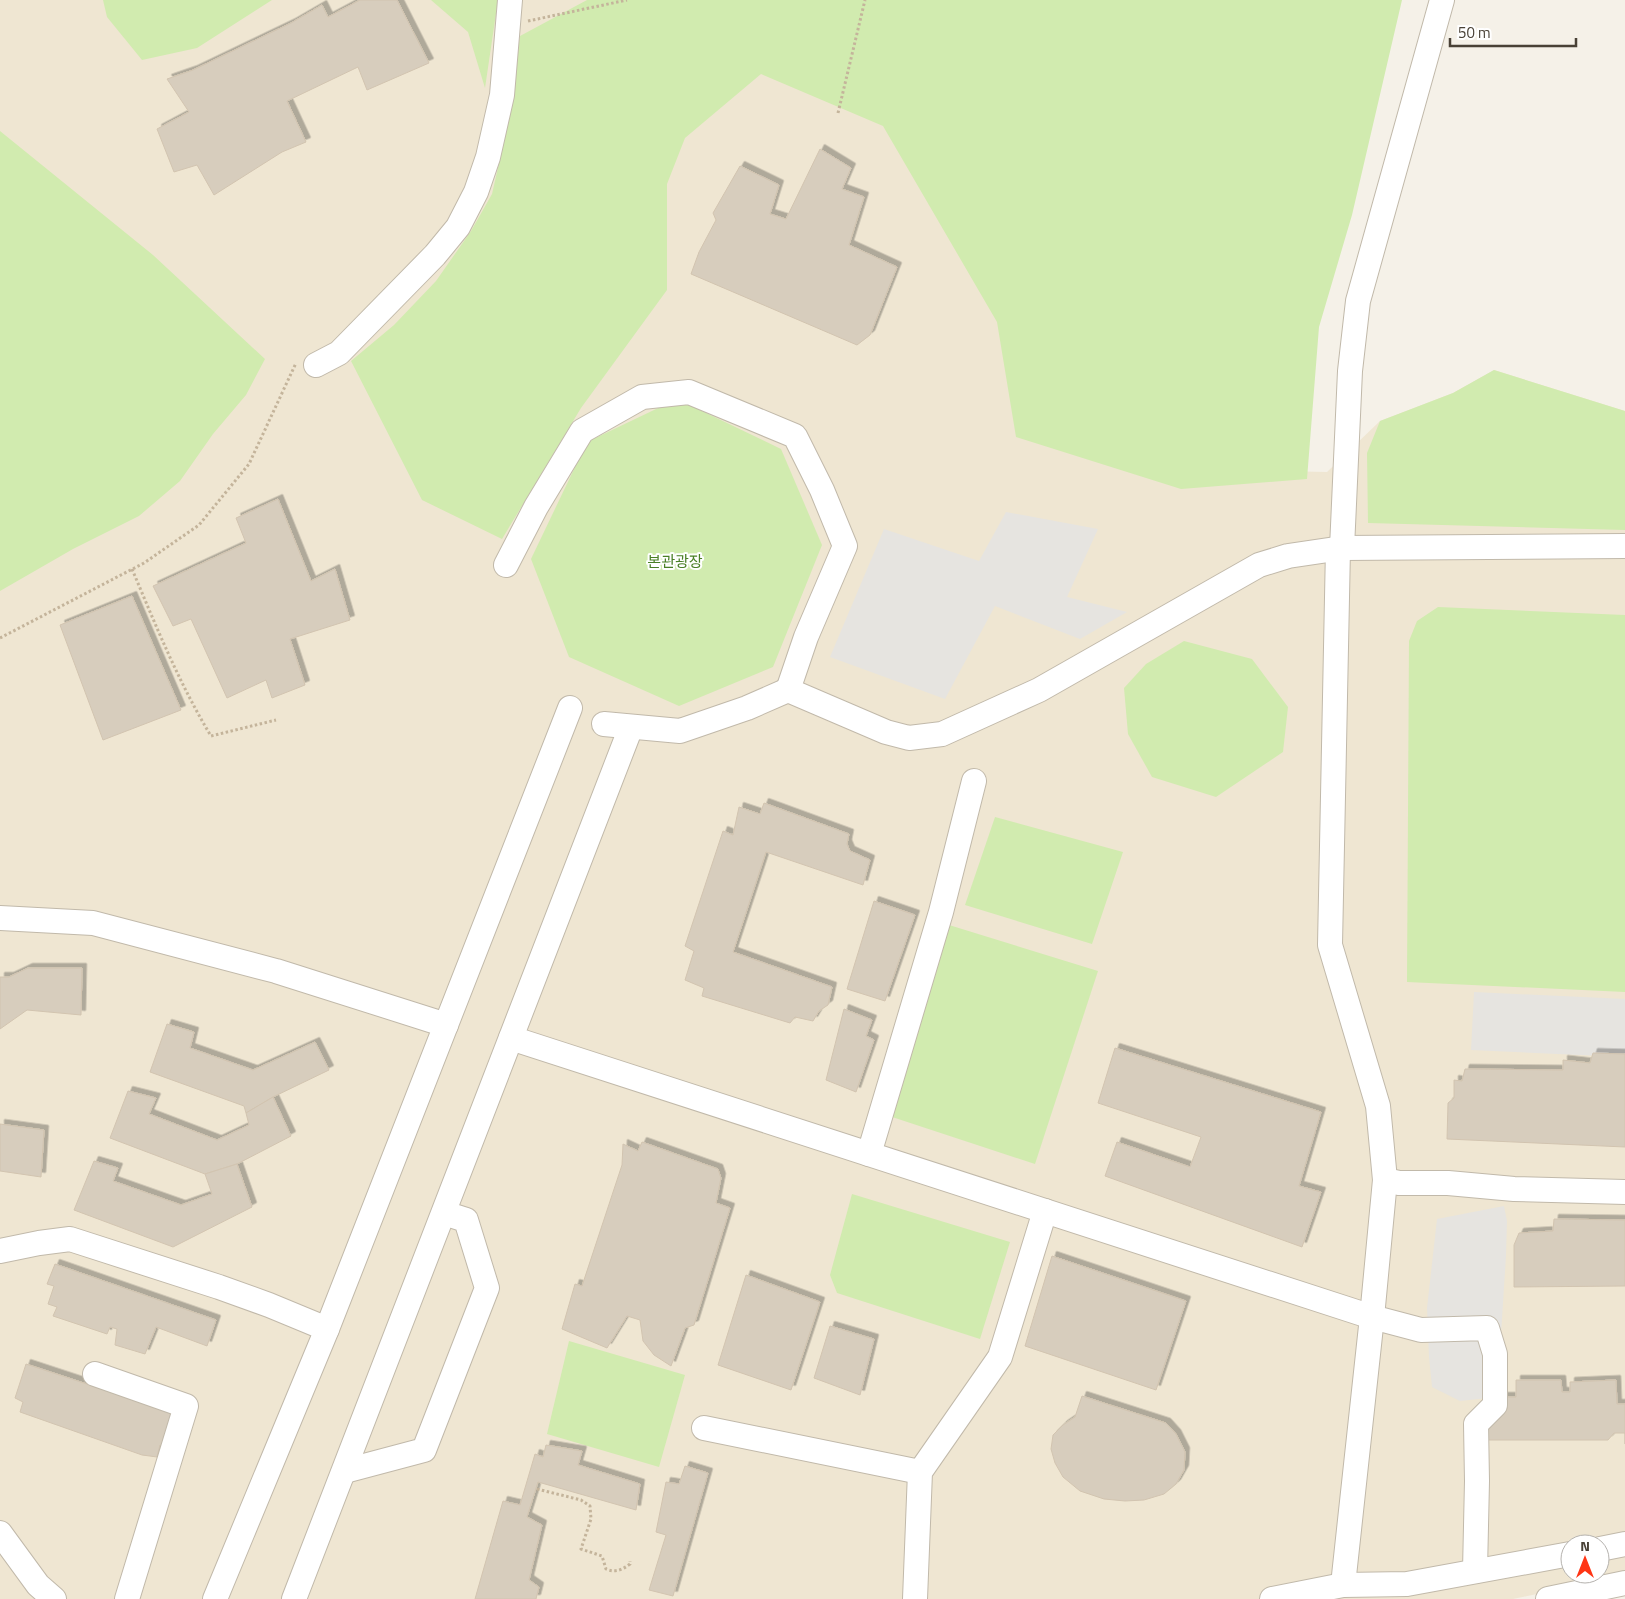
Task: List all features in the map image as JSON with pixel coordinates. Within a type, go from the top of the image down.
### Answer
[{"type":"street","points":[[306,363],[339,353],[435,255],[458,227],[476,192],[488,157],[502,95],[510,0]]},
{"type":"street","points":[[1343,1585],[1385,1180],[1378,1106],[1330,944],[1340,548],[1350,371],[1358,302],[1442,0]]},
{"type":"street","points":[[506,565],[536,507],[582,431],[642,397],[689,392],[795,436],[822,490],[845,546],[806,637],[788,690]]},
{"type":"street","points":[[604,724],[680,731],[747,708],[788,690],[886,732],[909,738],[942,734],[1039,690],[1259,565],[1288,556],[1340,548],[1625,546]]},
{"type":"street","points":[[215,1599],[327,1329],[570,708]]},
{"type":"street","points":[[294,1599],[631,727]]},
{"type":"street","points":[[869,1154],[940,912],[974,781]]},
{"type":"street","points":[[0,918],[93,923],[276,972],[446,1025]]},
{"type":"street","points":[[511,1038],[1372,1317],[1421,1330],[1487,1328],[1494,1354],[1494,1405],[1476,1424],[1478,1481],[1475,1571]]},
{"type":"street","points":[[1385,1180],[1399,1183],[1448,1184],[1514,1189],[1625,1192]]},
{"type":"street","points":[[915,1599],[920,1472],[1000,1357],[1045,1211]]},
{"type":"street","points":[[344,1472],[424,1450],[484,1297],[487,1288],[466,1220],[444,1214]]},
{"type":"street","points":[[0,1252],[40,1243],[70,1239],[219,1287],[327,1329]]},
{"type":"street","points":[[95,1374],[186,1406],[127,1599]]},
{"type":"street","points":[[704,1428],[920,1472]]},
{"type":"street","points":[[0,1533],[38,1584],[54,1599]]},
{"type":"street","points":[[1610,1547],[1625,1544]]},
{"type":"street","points":[[1272,1599],[1343,1585],[1407,1584],[1560,1556]]},
{"type":"street","points":[[1548,1599],[1625,1583]]},
{"type":"path","points":[[508,26],[627,0]]},
{"type":"path","points":[[838,113],[864,0]]},
{"type":"path","points":[[0,638],[144,563],[198,525],[249,464],[306,363]]},
{"type":"path","points":[[132,569],[194,708],[211,736],[276,720]]},
{"type":"path","points":[[537,1489],[581,1500],[590,1506],[591,1519],[581,1549],[602,1556],[606,1569],[612,1572],[623,1569],[630,1564],[630,1561]]},
{"type":"shaded area","points":[[0,0],[1145,0],[1198,469],[1327,472],[1380,421],[1453,393],[1494,370],[1625,411],[1625,1575],[1610,1578],[1610,1534],[1560,1534],[1560,1584],[1583,1584],[1513,1599],[0,1599]]},
{"type":"shaded area","points":[[1006,512],[1098,529],[1067,597],[1127,612],[1080,639],[995,606],[945,699],[830,657],[884,529],[979,561]]},
{"type":"shaded area","points":[[1474,992],[1625,999],[1625,1057],[1471,1050]]},
{"type":"shaded area","points":[[1504,1206],[1507,1221],[1506,1256],[1497,1397],[1460,1401],[1432,1387],[1427,1308],[1437,1219]]},
{"type":"green space","points":[[103,0],[272,0],[197,48],[142,60],[107,17]]},
{"type":"green space","points":[[431,0],[498,0],[485,88],[468,32]]},
{"type":"green space","points":[[587,0],[1402,0],[1352,215],[1319,327],[1307,479],[1181,489],[1016,437],[997,322],[883,126],[761,74],[685,138],[667,184],[667,290],[581,408],[502,539],[422,500],[351,361],[394,325],[436,281],[471,231],[492,194],[511,110],[520,36]]},
{"type":"green space","points":[[0,131],[153,255],[265,359],[246,395],[213,434],[180,481],[139,516],[73,549],[0,591]]},
{"type":"green space","points":[[1494,370],[1625,411],[1625,530],[1368,523],[1367,453],[1380,421],[1453,393]]},
{"type":"green space","name":"본관광장","points":[[677,399],[781,449],[822,545],[773,667],[679,706],[569,657],[531,559],[587,442]]},
{"type":"green space","points":[[1438,607],[1625,615],[1625,992],[1407,982],[1409,641],[1417,621]]},
{"type":"green space","points":[[1184,641],[1252,659],[1288,707],[1283,752],[1216,797],[1152,777],[1128,734],[1124,688],[1146,664]]},
{"type":"green space","points":[[995,817],[1123,852],[1092,944],[965,905]]},
{"type":"green space","points":[[936,921],[1098,971],[1035,1164],[880,1113]]},
{"type":"green space","points":[[852,1194],[1010,1242],[980,1339],[837,1293],[830,1275]]},
{"type":"green space","points":[[569,1341],[685,1375],[659,1467],[547,1434]]},
{"type":"building","points":[[360,0],[397,0],[429,63],[367,90],[358,67],[287,101],[306,142],[282,152],[214,195],[197,165],[174,172],[157,129],[189,112],[167,79],[193,70],[291,23],[322,5],[328,17]]},
{"type":"building","points":[[820,149],[851,168],[842,189],[864,197],[849,245],[897,267],[870,335],[857,345],[691,274],[699,252],[716,220],[713,213],[740,166],[779,185],[770,214],[786,219]]},
{"type":"building","points":[[278,499],[311,581],[335,569],[350,620],[290,639],[305,685],[272,698],[266,680],[227,698],[191,619],[173,626],[153,586],[246,543],[236,518]]},
{"type":"building","points":[[132,596],[181,710],[103,740],[60,625]]},
{"type":"building","points":[[764,803],[849,834],[847,844],[850,851],[870,860],[863,885],[766,852],[733,952],[832,987],[828,1005],[819,1011],[813,1021],[795,1017],[790,1023],[702,996],[704,988],[685,980],[694,951],[685,946],[723,831],[733,835],[739,807],[760,814]]},
{"type":"building","points":[[874,901],[915,915],[885,1001],[847,989]]},
{"type":"building","points":[[28,968],[82,968],[81,1015],[27,1010],[0,1029],[0,977],[9,977]]},
{"type":"building","points":[[844,1009],[872,1020],[866,1036],[874,1040],[856,1092],[826,1080]]},
{"type":"building","points":[[167,1024],[194,1032],[190,1048],[253,1070],[315,1042],[329,1070],[273,1097],[246,1113],[244,1106],[150,1072]]},
{"type":"building","points":[[1115,1048],[1321,1112],[1299,1186],[1321,1192],[1302,1247],[1105,1176],[1117,1142],[1190,1167],[1201,1137],[1098,1103]]},
{"type":"building","points":[[1593,1053],[1625,1054],[1625,1147],[1447,1139],[1448,1103],[1454,1098],[1454,1080],[1462,1081],[1465,1069],[1563,1070],[1563,1060],[1590,1063]]},
{"type":"building","points":[[128,1091],[156,1098],[149,1114],[217,1140],[249,1125],[246,1113],[273,1097],[291,1136],[237,1164],[205,1174],[110,1138]]},
{"type":"building","points":[[0,1124],[44,1130],[41,1177],[0,1171]]},
{"type":"building","points":[[642,1142],[718,1169],[721,1178],[716,1203],[730,1208],[694,1325],[685,1328],[671,1366],[654,1355],[643,1341],[640,1320],[627,1316],[607,1348],[562,1329],[575,1284],[582,1286],[622,1165],[623,1144],[638,1151]]},
{"type":"building","points":[[94,1161],[118,1168],[113,1181],[181,1205],[212,1194],[205,1174],[237,1164],[252,1207],[173,1247],[74,1210]]},
{"type":"building","points":[[1554,1219],[1625,1220],[1625,1286],[1514,1287],[1514,1245],[1519,1233],[1553,1231]]},
{"type":"building","points":[[1052,1256],[1186,1301],[1156,1390],[1025,1346]]},
{"type":"building","points":[[55,1264],[216,1320],[207,1346],[156,1327],[145,1354],[115,1345],[117,1329],[110,1327],[107,1334],[53,1316],[57,1307],[48,1304],[54,1286],[47,1284]]},
{"type":"building","points":[[746,1275],[820,1302],[791,1390],[718,1365]]},
{"type":"building","points":[[830,1326],[874,1339],[860,1395],[814,1378]]},
{"type":"building","points":[[26,1364],[178,1414],[167,1448],[160,1445],[157,1457],[142,1455],[20,1412],[23,1402],[15,1398]]},
{"type":"building","points":[[1516,1380],[1561,1380],[1562,1392],[1570,1392],[1570,1382],[1616,1380],[1617,1404],[1625,1404],[1625,1433],[1614,1433],[1608,1440],[1481,1440],[1497,1397],[1516,1397]]},
{"type":"building","points":[[1082,1396],[1166,1423],[1176,1434],[1185,1452],[1184,1470],[1176,1484],[1164,1494],[1144,1500],[1125,1501],[1104,1499],[1080,1491],[1063,1477],[1055,1463],[1051,1449],[1053,1435],[1075,1417]]},
{"type":"building","points":[[546,1445],[582,1451],[578,1465],[640,1484],[636,1510],[538,1482],[527,1517],[542,1525],[529,1580],[539,1587],[536,1599],[475,1599],[503,1501],[520,1505],[535,1454],[543,1457]]},
{"type":"building","points":[[685,1466],[708,1473],[673,1596],[649,1590],[666,1535],[656,1532],[666,1482],[679,1484]]}]
